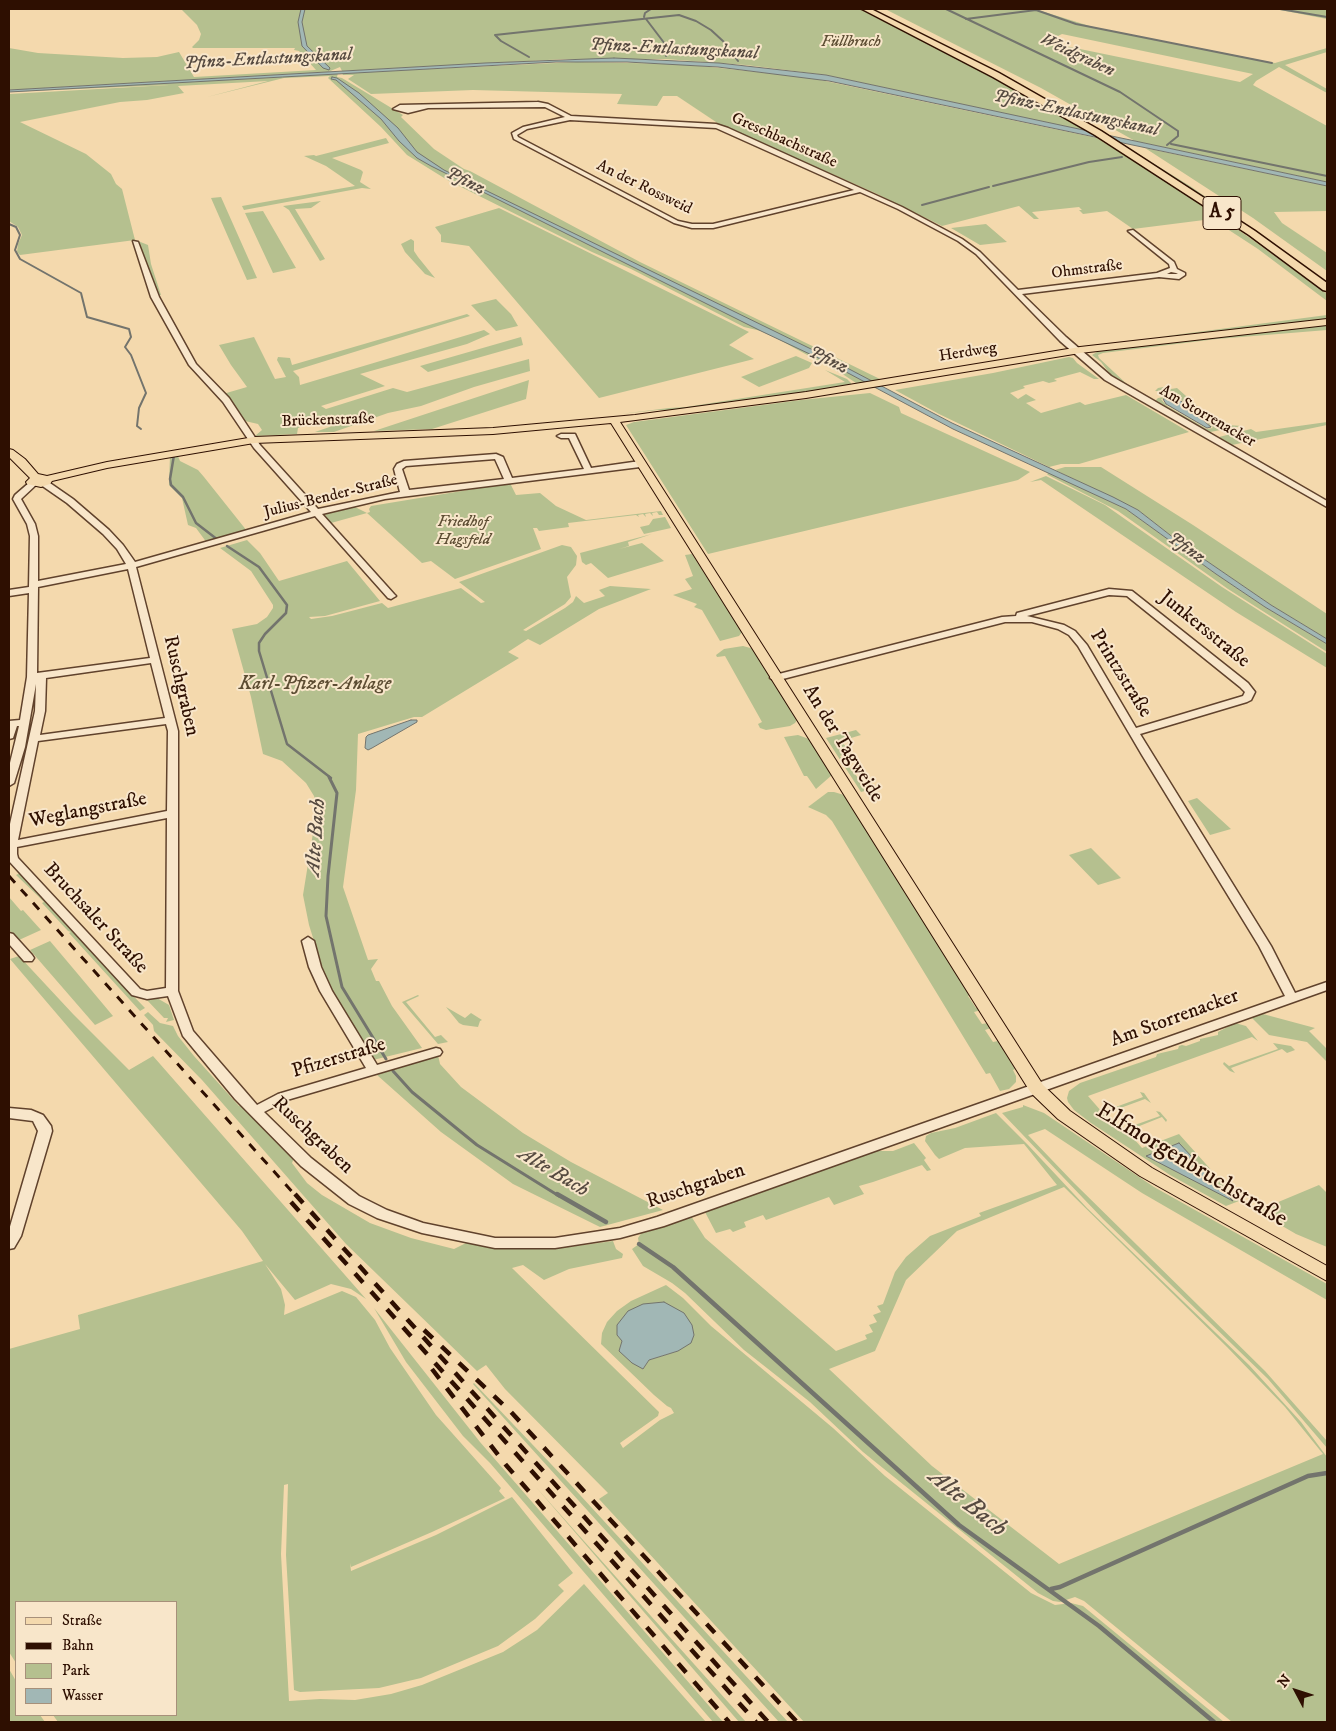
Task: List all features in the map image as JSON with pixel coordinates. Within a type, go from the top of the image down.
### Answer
[{"type":"highway","name":"A 5","points":[[866,9],[1004,79],[1098,133],[1133,146],[1233,211],[1327,277]]},
{"type":"highway","name":"A 5","points":[[878,9],[1006,73],[1117,140],[1327,288]]},
{"type":"main road","name":"Herdweg","points":[[614,420],[747,404],[1076,351],[1198,335],[1327,322]]},
{"type":"main road","name":"Brückenstraße","points":[[40,481],[108,465],[254,440],[493,431],[614,420]]},
{"type":"main road","name":"An der Tagweide","points":[[614,420],[640,464],[1037,1089]]},
{"type":"main road","points":[[9,452],[21,461],[40,481]]},
{"type":"main road","name":"Elfmorgenbruchstraße","points":[[1037,1089],[1064,1114],[1146,1172],[1327,1274]]},
{"type":"street","name":"Greschbachstraße","points":[[426,106],[400,112],[396,109],[400,107],[426,106],[542,104],[570,118],[720,127],[900,208],[969,246],[1076,351]]},
{"type":"street","name":"An der Rossweid","points":[[570,118],[525,128],[515,132],[514,136],[687,226],[713,226],[860,190]]},
{"type":"street","name":"Ohmstraße","points":[[1017,292],[1174,274],[1172,263],[1131,231]]},
{"type":"street","points":[[135,242],[148,282],[194,365],[226,400],[254,440],[315,513],[361,561],[391,596]]},
{"type":"street","name":"Am Storrenacker","points":[[1076,351],[1114,383],[1327,504]]},
{"type":"street","points":[[562,436],[572,436],[588,470]]},
{"type":"street","points":[[405,493],[398,469],[404,464],[496,456],[499,457],[508,479]]},
{"type":"street","name":"Julius-Bender-Straße","points":[[9,593],[130,566],[364,500],[508,479],[640,464]]},
{"type":"street","points":[[10,844],[42,701],[37,676],[33,587],[33,527],[13,497],[40,481]]},
{"type":"street","name":"Ruschgraben","points":[[40,481],[70,501],[115,541],[127,556],[130,566],[170,720],[174,743],[171,814],[172,991],[182,1022],[193,1042],[256,1111],[306,1162],[354,1200],[382,1214],[422,1228],[495,1242],[536,1244],[620,1233],[659,1222],[1037,1089]]},
{"type":"street","name":"Junkersstraße","points":[[1015,618],[1109,592],[1129,594],[1223,668],[1250,692],[1247,698],[1243,700],[1134,732]]},
{"type":"street","name":"Printzstraße","points":[[776,678],[1015,618],[1048,623],[1072,633],[1082,645],[1265,946],[1292,999]]},
{"type":"street","points":[[37,676],[154,660]]},
{"type":"street","points":[[9,783],[20,747],[23,726],[37,676]]},
{"type":"street","points":[[34,739],[170,720]]},
{"type":"street","points":[[9,736],[10,724],[23,726]]},
{"type":"street","name":"Weglangstraße","points":[[10,844],[171,814]]},
{"type":"street","name":"Bruchsaler Straße","points":[[10,844],[13,858],[136,992],[147,995],[172,991]]},
{"type":"street","points":[[9,937],[28,958]]},
{"type":"street","points":[[308,941],[315,967],[326,991],[373,1069]]},
{"type":"street","name":"Am Storrenacker","points":[[1037,1089],[1327,986]]},
{"type":"street","name":"Pfizerstraße","points":[[256,1111],[283,1098],[373,1069],[436,1052]]},
{"type":"street","points":[[9,1113],[38,1118],[45,1130],[17,1226],[9,1244]]},
{"type":"green space","name":"Füllbruch","points":[[181,9],[859,9],[1009,85],[1087,131],[826,75],[746,65],[665,59],[566,59],[342,71],[340,67],[328,72],[9,90],[9,48],[38,53],[123,58],[157,57],[179,52],[194,77],[316,70],[299,51],[294,50],[295,48],[193,48],[201,34],[197,25]]},
{"type":"green space","points":[[885,9],[1035,9],[1096,28],[1275,63],[1327,48],[1327,52],[1285,65],[1327,89],[1327,93],[1279,67],[1256,81],[1253,85],[1327,126],[1327,182],[1135,141],[1041,88]],"holes":[[[1062,34],[1253,74],[1240,82],[1046,42]]]},
{"type":"green space","points":[[1275,9],[1327,9],[1327,19]]},
{"type":"green space","points":[[577,62],[681,64],[806,77],[1097,138],[1189,196],[1250,238],[1327,294],[1327,301],[1258,249],[1212,219],[1133,229],[1107,211],[1083,214],[1079,207],[1032,212],[1039,219],[1034,219],[1019,206],[942,226],[875,193],[719,124],[677,96],[663,96],[657,106],[617,104],[622,94],[473,90],[371,94],[348,79],[354,75],[343,75],[342,73]]},
{"type":"green space","points":[[338,73],[337,77],[342,78],[403,115],[401,117],[434,149],[464,169],[640,262],[882,380],[856,383],[776,338],[761,331],[744,327],[631,269],[592,252],[449,181],[407,155],[381,127],[328,78],[330,76],[284,78],[207,97],[268,81],[178,86],[184,93],[147,100],[120,102],[20,122],[86,154],[111,174],[116,184],[122,189],[135,240],[20,255],[17,252],[22,235],[18,227],[9,221],[9,94],[169,85],[9,92]]},
{"type":"green space","points":[[386,138],[389,143],[332,158],[361,170],[363,172],[360,182],[371,189],[362,188],[244,210],[242,206],[355,186],[326,166],[304,156],[316,156]]},
{"type":"green space","points":[[1122,144],[1190,186],[1300,262],[1212,202]]},
{"type":"green space","points":[[1145,148],[1327,186],[1327,211],[1274,212],[1282,223],[1327,253],[1327,271],[1253,218]]},
{"type":"green space","points":[[221,197],[257,278],[247,280],[211,198]]},
{"type":"green space","points":[[321,201],[311,208],[295,209],[325,259],[320,261],[289,210],[283,206]]},
{"type":"green space","points":[[499,208],[749,332],[729,345],[754,359],[599,398],[469,246],[441,242],[441,235],[435,227]]},
{"type":"green space","points":[[263,211],[296,268],[273,273],[245,213]]},
{"type":"green space","points":[[986,224],[1007,242],[980,245],[951,228]]},
{"type":"green space","points":[[411,239],[414,241],[414,251],[435,278],[425,274],[405,252],[401,244]]},
{"type":"green space","points":[[138,241],[148,245],[151,264],[161,295],[157,295]]},
{"type":"green space","points":[[496,299],[511,314],[518,326],[496,331],[471,305]]},
{"type":"green space","points":[[467,314],[470,316],[293,371],[299,377],[300,385],[484,330],[490,334],[467,344],[360,374],[385,386],[321,406],[326,409],[393,388],[407,392],[529,359],[530,371],[474,387],[421,406],[388,413],[334,432],[315,432],[344,422],[333,415],[298,428],[297,434],[255,436],[262,430],[258,424],[245,421],[223,394],[247,387],[219,345],[254,337],[275,379],[286,377],[277,360],[278,357],[290,358],[292,365]]},
{"type":"green space","points":[[1327,315],[1327,321],[1159,337]]},
{"type":"green space","points":[[1327,325],[1327,330],[1217,339],[1098,355],[1130,387],[1112,377],[1101,362],[1092,355],[1097,352],[1179,340]]},
{"type":"green space","points":[[521,337],[523,345],[428,372],[420,366]]},
{"type":"green space","points":[[796,356],[812,363],[809,368],[759,387],[741,377]]},
{"type":"green space","points":[[1069,357],[1073,358],[1099,379],[1094,379],[1080,372],[1054,379],[1057,381],[1049,383],[1043,381],[1023,386],[1025,388],[1010,393],[1018,399],[1026,394],[1036,400],[1026,403],[1041,413],[1080,402],[1085,405],[1126,395],[1189,432],[1079,464],[1061,464],[1049,467],[939,414],[895,390],[993,373]]},
{"type":"green space","points":[[825,370],[847,379],[851,386],[681,410],[658,410],[620,414],[686,407],[845,382]]},
{"type":"green space","points":[[529,380],[526,399],[432,429],[374,431]]},
{"type":"green space","points":[[1169,386],[1171,389],[1177,388],[1213,420],[1220,419],[1227,425],[1242,426],[1210,432],[1155,401],[1158,398],[1175,395],[1173,392],[1155,391],[1158,388]],"holes":[[[1172,397],[1183,401],[1213,428],[1207,429],[1167,406],[1161,399]]]},
{"type":"green space","points":[[870,393],[899,407],[901,413],[1030,472],[1018,480],[708,554],[626,425],[634,422],[801,400]]},
{"type":"green space","points":[[1327,422],[1327,425],[1232,445],[1219,437],[1251,429],[1256,432]]},
{"type":"green space","points":[[177,454],[180,461],[198,470],[247,531],[207,543],[196,528],[188,525],[182,498],[169,485],[170,455]]},
{"type":"green space","points":[[1065,467],[1101,467],[1193,525],[1327,614],[1327,639],[1271,605],[1179,542],[1138,510],[1055,470]]},
{"type":"green space","points":[[1050,472],[1126,509],[1265,607],[1327,644],[1327,652],[1228,589],[1118,511],[1047,474]]},
{"type":"green space","points":[[1046,476],[1105,505],[1222,587],[1327,654],[1327,668],[1236,612],[1041,480],[1030,482]]},
{"type":"green space","name":"Friedhof Hagsfeld","points":[[510,483],[516,495],[540,493],[556,506],[586,520],[661,511],[663,515],[659,515],[657,512],[652,513],[653,516],[650,513],[645,514],[646,517],[643,514],[638,515],[639,517],[636,515],[568,523],[569,527],[539,531],[537,528],[533,528],[541,549],[455,579],[431,561],[422,563],[367,513],[370,512],[371,506]]},
{"type":"green space","points":[[353,506],[367,513],[331,523],[324,515]]},
{"type":"green space","points":[[665,517],[671,528],[644,534],[640,527],[649,525],[653,519]]},
{"type":"green space","points":[[652,534],[628,542],[629,546],[619,549],[642,543],[664,561],[608,578],[591,563],[586,565],[582,562],[580,553]]},
{"type":"green space","name":"Karl-Pfizer-Anlage","points":[[247,540],[260,553],[279,581],[347,561],[380,601],[325,616],[309,617],[311,619],[332,616],[382,603],[388,608],[461,588],[481,603],[485,602],[459,582],[562,545],[571,547],[577,556],[576,565],[567,577],[571,597],[565,604],[523,630],[526,631],[565,608],[573,602],[576,596],[584,603],[605,596],[599,590],[610,586],[651,589],[599,609],[540,645],[528,639],[508,652],[519,658],[422,717],[414,717],[358,734],[356,790],[343,887],[368,960],[378,959],[371,969],[376,981],[379,981],[392,1006],[422,1048],[373,1060],[330,992],[309,925],[303,895],[317,808],[314,796],[306,783],[282,761],[263,754],[251,697],[232,629],[257,624],[267,617],[273,608],[273,605],[251,571],[220,548]]},
{"type":"green space","points":[[692,554],[742,632],[739,636],[720,641],[702,610],[694,607],[697,604],[673,595],[692,589],[685,579],[693,576],[685,555]]},
{"type":"green space","points":[[743,646],[754,649],[763,667],[765,667],[797,720],[795,723],[790,726],[766,730],[760,728],[758,724],[762,722],[725,656],[717,657],[716,655],[724,649]]},
{"type":"green space","points":[[856,730],[861,735],[841,741],[849,750],[840,756],[868,790],[861,792],[826,738]]},
{"type":"green space","points":[[798,735],[809,739],[832,775],[816,789],[807,776],[804,776],[784,737]]},
{"type":"green space","points":[[828,792],[844,795],[971,995],[968,996],[976,1008],[981,1010],[974,1012],[982,1024],[988,1023],[991,1028],[985,1030],[993,1042],[998,1041],[1015,1069],[1013,1070],[1016,1082],[1009,1089],[1000,1091],[990,1073],[986,1074],[832,821],[826,815],[808,807]]},
{"type":"green space","points":[[1197,798],[1231,829],[1210,835],[1188,801]]},
{"type":"green space","points":[[1091,848],[1121,878],[1098,885],[1069,855]]},
{"type":"green space","points":[[20,873],[145,1008],[140,1011],[69,933],[71,932],[42,903],[44,902],[16,875]]},
{"type":"green space","points":[[9,897],[41,930],[19,940],[9,930]]},
{"type":"green space","points":[[50,941],[113,1016],[95,1025],[30,950]]},
{"type":"green space","points":[[19,956],[129,1070],[153,1056],[366,1299],[351,1289],[331,1284],[295,1300],[265,1264],[281,1289],[285,1305],[284,1315],[342,1291],[356,1297],[375,1320],[390,1348],[436,1415],[501,1488],[499,1491],[505,1498],[351,1567],[350,1563],[351,1571],[436,1535],[512,1497],[573,1573],[558,1585],[564,1591],[535,1619],[498,1646],[421,1678],[379,1688],[300,1692],[294,1690],[286,1555],[288,1484],[284,1485],[281,1554],[289,1701],[320,1699],[355,1700],[391,1694],[422,1685],[503,1652],[537,1630],[584,1584],[706,1722],[58,1722],[54,1716],[178,1716],[178,1601],[15,1601],[15,1661],[9,1652],[9,1349],[80,1329],[78,1315],[263,1261],[242,1231],[10,959]]},
{"type":"green space","points":[[418,995],[406,1002],[435,1037],[441,1035],[448,1042],[438,1044],[402,1002]]},
{"type":"green space","points":[[157,998],[169,1005],[174,1020],[166,1022],[168,1018],[164,1018],[146,999]]},
{"type":"green space","points":[[446,1007],[465,1018],[471,1013],[482,1020],[478,1027],[463,1025],[459,1023]]},
{"type":"green space","points":[[148,1012],[160,1023],[173,1026],[178,1036],[194,1056],[239,1106],[242,1105],[294,1158],[292,1163],[307,1183],[322,1195],[370,1223],[411,1238],[454,1249],[466,1243],[518,1249],[569,1247],[613,1241],[616,1249],[623,1254],[622,1258],[569,1269],[544,1280],[523,1265],[512,1268],[659,1412],[658,1416],[620,1443],[623,1448],[660,1420],[674,1413],[671,1408],[654,1395],[601,1344],[602,1333],[607,1322],[617,1311],[631,1301],[666,1285],[683,1298],[711,1326],[833,1428],[885,1476],[1031,1593],[1055,1605],[1071,1603],[1083,1606],[1224,1722],[804,1722],[599,1499],[608,1493],[505,1389],[486,1365],[477,1371],[346,1244],[202,1080],[154,1031],[153,1025],[144,1015]],"holes":[[[622,1341],[678,1351],[649,1360],[643,1369],[620,1351]]]},
{"type":"green space","points":[[1263,1014],[1315,1028],[1309,1031],[1327,1049],[1327,1062],[1307,1042],[1269,1035],[1251,1017]]},
{"type":"green space","points":[[1235,1023],[1246,1026],[1258,1041],[1252,1037],[1088,1096],[1102,1112],[1143,1097],[1140,1092],[1144,1093],[1151,1103],[1145,1099],[1104,1114],[1118,1131],[1160,1116],[1156,1111],[1160,1112],[1167,1120],[1166,1122],[1162,1117],[1127,1131],[1142,1148],[1179,1134],[1239,1201],[1226,1206],[1170,1175],[1091,1123],[1074,1110],[1068,1102],[1069,1091],[1080,1083],[1156,1057],[1157,1054],[1178,1049],[1179,1046],[1186,1046],[1200,1041],[1200,1039],[1218,1035],[1218,1032]]},
{"type":"green space","points":[[1273,1043],[1291,1046],[1295,1050],[1287,1053],[1282,1049],[1231,1068],[1235,1073],[1223,1064],[1224,1062],[1229,1066],[1278,1049]]},
{"type":"green space","points":[[438,1055],[440,1064],[461,1087],[523,1133],[571,1162],[663,1210],[600,1227],[513,1184],[441,1132],[377,1075],[400,1065]]},
{"type":"green space","points":[[1023,1105],[1044,1113],[1154,1187],[1327,1284],[1327,1300],[1142,1193],[1045,1129],[1028,1135],[1074,1183],[1265,1371],[1327,1441],[1327,1448],[1268,1379],[1103,1219],[1002,1113],[1023,1107]]},
{"type":"green space","points":[[996,1113],[1087,1208],[1249,1365],[1301,1422],[1327,1457],[1327,1722],[1232,1722],[1084,1601],[1075,1597],[1060,1602],[1053,1601],[1038,1593],[863,1452],[810,1402],[744,1350],[685,1293],[643,1266],[632,1249],[639,1244],[638,1238],[642,1232],[691,1216],[705,1238],[836,1351],[867,1339],[865,1335],[873,1332],[869,1325],[877,1322],[873,1315],[881,1312],[877,1306],[883,1304],[895,1272],[906,1257],[930,1236],[981,1216],[979,1213],[1057,1185],[1024,1144],[965,1148],[939,1159],[925,1141],[926,1136],[931,1133],[955,1128]],"holes":[[[1064,1187],[1227,1347],[1285,1407],[1323,1454],[1059,1564],[932,1466],[829,1369],[875,1351],[906,1280],[957,1231]]]},
{"type":"green space","points":[[914,1143],[926,1158],[924,1160],[931,1170],[927,1171],[922,1165],[859,1186],[864,1194],[834,1205],[829,1197],[766,1220],[763,1215],[744,1222],[746,1227],[733,1232],[730,1229],[716,1233],[705,1212],[876,1151],[893,1151]]},
{"type":"green space","points":[[1319,1185],[1327,1193],[1327,1247],[1296,1234],[1260,1213],[1264,1208]]},
{"type":"green space","points":[[374,1308],[480,1442],[723,1722],[713,1722],[490,1463],[463,1436],[406,1362]]},
{"type":"green space","points":[[474,1383],[570,1484],[788,1722],[779,1722]]},
{"type":"green space","points":[[535,1486],[616,1577],[746,1722],[739,1722]]},
{"type":"green space","points":[[9,1669],[15,1679],[15,1716],[41,1716],[45,1722],[9,1722]]},
{"type":"water","points":[[301,9],[305,9],[302,22],[307,46],[330,68],[329,70],[323,68],[302,46],[298,22]]},
{"type":"water","points":[[614,58],[719,63],[826,75],[1327,182],[1327,186],[829,81],[718,67],[627,62],[556,62],[9,92],[9,90],[485,63]]},
{"type":"water","name":"Pfinz","points":[[332,77],[337,78],[359,93],[398,128],[417,152],[444,170],[811,349],[952,423],[1138,510],[1179,542],[1271,605],[1327,639],[1327,644],[1265,607],[1126,509],[953,429],[833,365],[431,166],[417,158],[399,141],[381,119],[336,80],[331,79]]},
{"type":"water","points":[[1170,398],[1181,401],[1211,427],[1207,428],[1166,404],[1163,399]]},
{"type":"water","points":[[411,720],[417,720],[417,722],[368,750],[365,748],[368,735]]},
{"type":"water","points":[[1179,1143],[1233,1201],[1146,1156]]},
{"type":"water","points":[[664,1302],[684,1313],[692,1325],[694,1335],[691,1343],[678,1351],[649,1360],[643,1369],[632,1363],[619,1351],[622,1341],[617,1335],[617,1325],[628,1311],[643,1304]]},
{"type":"waterway","points":[[644,17],[645,13],[651,9]]},
{"type":"waterway","name":"Weidgraben","points":[[946,9],[967,19]]},
{"type":"waterway","points":[[1280,9],[1327,17]]},
{"type":"waterway","points":[[967,19],[1036,10],[1076,24],[1272,63]]},
{"type":"waterway","name":"Pfinz-Entlastungskanal","points":[[529,57],[501,41],[495,35],[679,15],[696,21],[711,30],[724,42],[738,61]]},
{"type":"waterway","name":"Pfinz-Entlastungskanal","points":[[646,19],[665,44],[666,56]]},
{"type":"waterway","name":"Weidgraben","points":[[967,19],[1120,92],[1178,131],[1178,136],[1167,145]]},
{"type":"waterway","name":"Weidgraben","points":[[1171,144],[1327,176]]},
{"type":"waterway","name":"Weidgraben","points":[[993,186],[1089,162],[1122,157]]},
{"type":"waterway","name":"Weidgraben","points":[[922,205],[989,187]]},
{"type":"waterway","name":"Alte Bach","points":[[9,224],[16,227],[20,235],[15,250],[20,259],[81,293],[87,317],[129,329],[131,337],[125,347],[131,355],[146,393],[139,408],[137,426],[141,429]]},
{"type":"waterway","name":"Alte Bach","points":[[174,455],[170,479],[171,485],[183,497],[196,523],[218,540]]},
{"type":"waterway","name":"Alte Bach","points":[[227,546],[259,567],[287,605],[286,613],[265,634],[259,643],[259,651],[287,744],[331,778]]},
{"type":"waterway","name":"Alte Bach","points":[[329,777],[337,793],[328,876],[326,916],[342,987],[386,1059]]},
{"type":"waterway","name":"Alte Bach","points":[[393,1071],[412,1092],[477,1145],[559,1196]]},
{"type":"waterway","name":"Alte Bach","points":[[557,1194],[606,1222]]},
{"type":"waterway","name":"Alte Bach","points":[[639,1244],[673,1267],[959,1525],[1099,1626],[1214,1722]]},
{"type":"waterway","name":"Alte Bach","points":[[1051,1589],[1060,1587],[1308,1476],[1327,1473]]},
{"type":"railway","points":[[9,876],[296,1196]]},
{"type":"railway","points":[[295,1194],[768,1722]]},
{"type":"railway","points":[[291,1202],[756,1722]]},
{"type":"railway","points":[[424,1330],[511,1412],[797,1722]]},
{"type":"railway","points":[[432,1369],[506,1465],[729,1722]]}]
